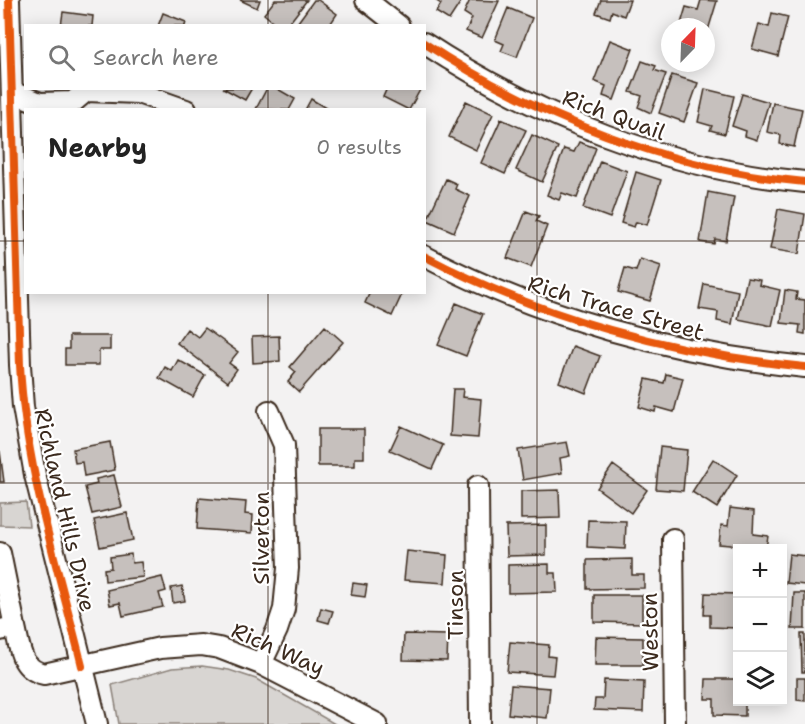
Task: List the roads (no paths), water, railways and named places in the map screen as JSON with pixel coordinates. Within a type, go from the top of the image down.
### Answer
[{"type":"street","name":"Richland Hills Drive","points":[[9,0],[23,407],[35,475],[97,724]]},
{"type":"street","points":[[366,0],[396,24]]},
{"type":"street","name":"Rich Quail","points":[[426,44],[492,84],[532,104],[634,145],[704,165],[805,182]]},
{"type":"street","points":[[12,91],[40,103],[74,102],[84,90],[138,93],[180,108]]},
{"type":"street","name":"Rich Trace Street","points":[[426,257],[514,297],[614,331],[697,351],[805,367]]},
{"type":"street","name":"Silverton","points":[[261,664],[284,609],[288,580],[284,445],[269,411]]},
{"type":"street","name":"Tinson","points":[[478,486],[480,724]]},
{"type":"street","name":"Weston","points":[[673,539],[675,724]]},
{"type":"street","name":"Rich Way","points":[[0,553],[7,629],[23,660],[33,671],[49,674],[160,648],[183,645],[219,648],[261,664],[377,724]]}]
